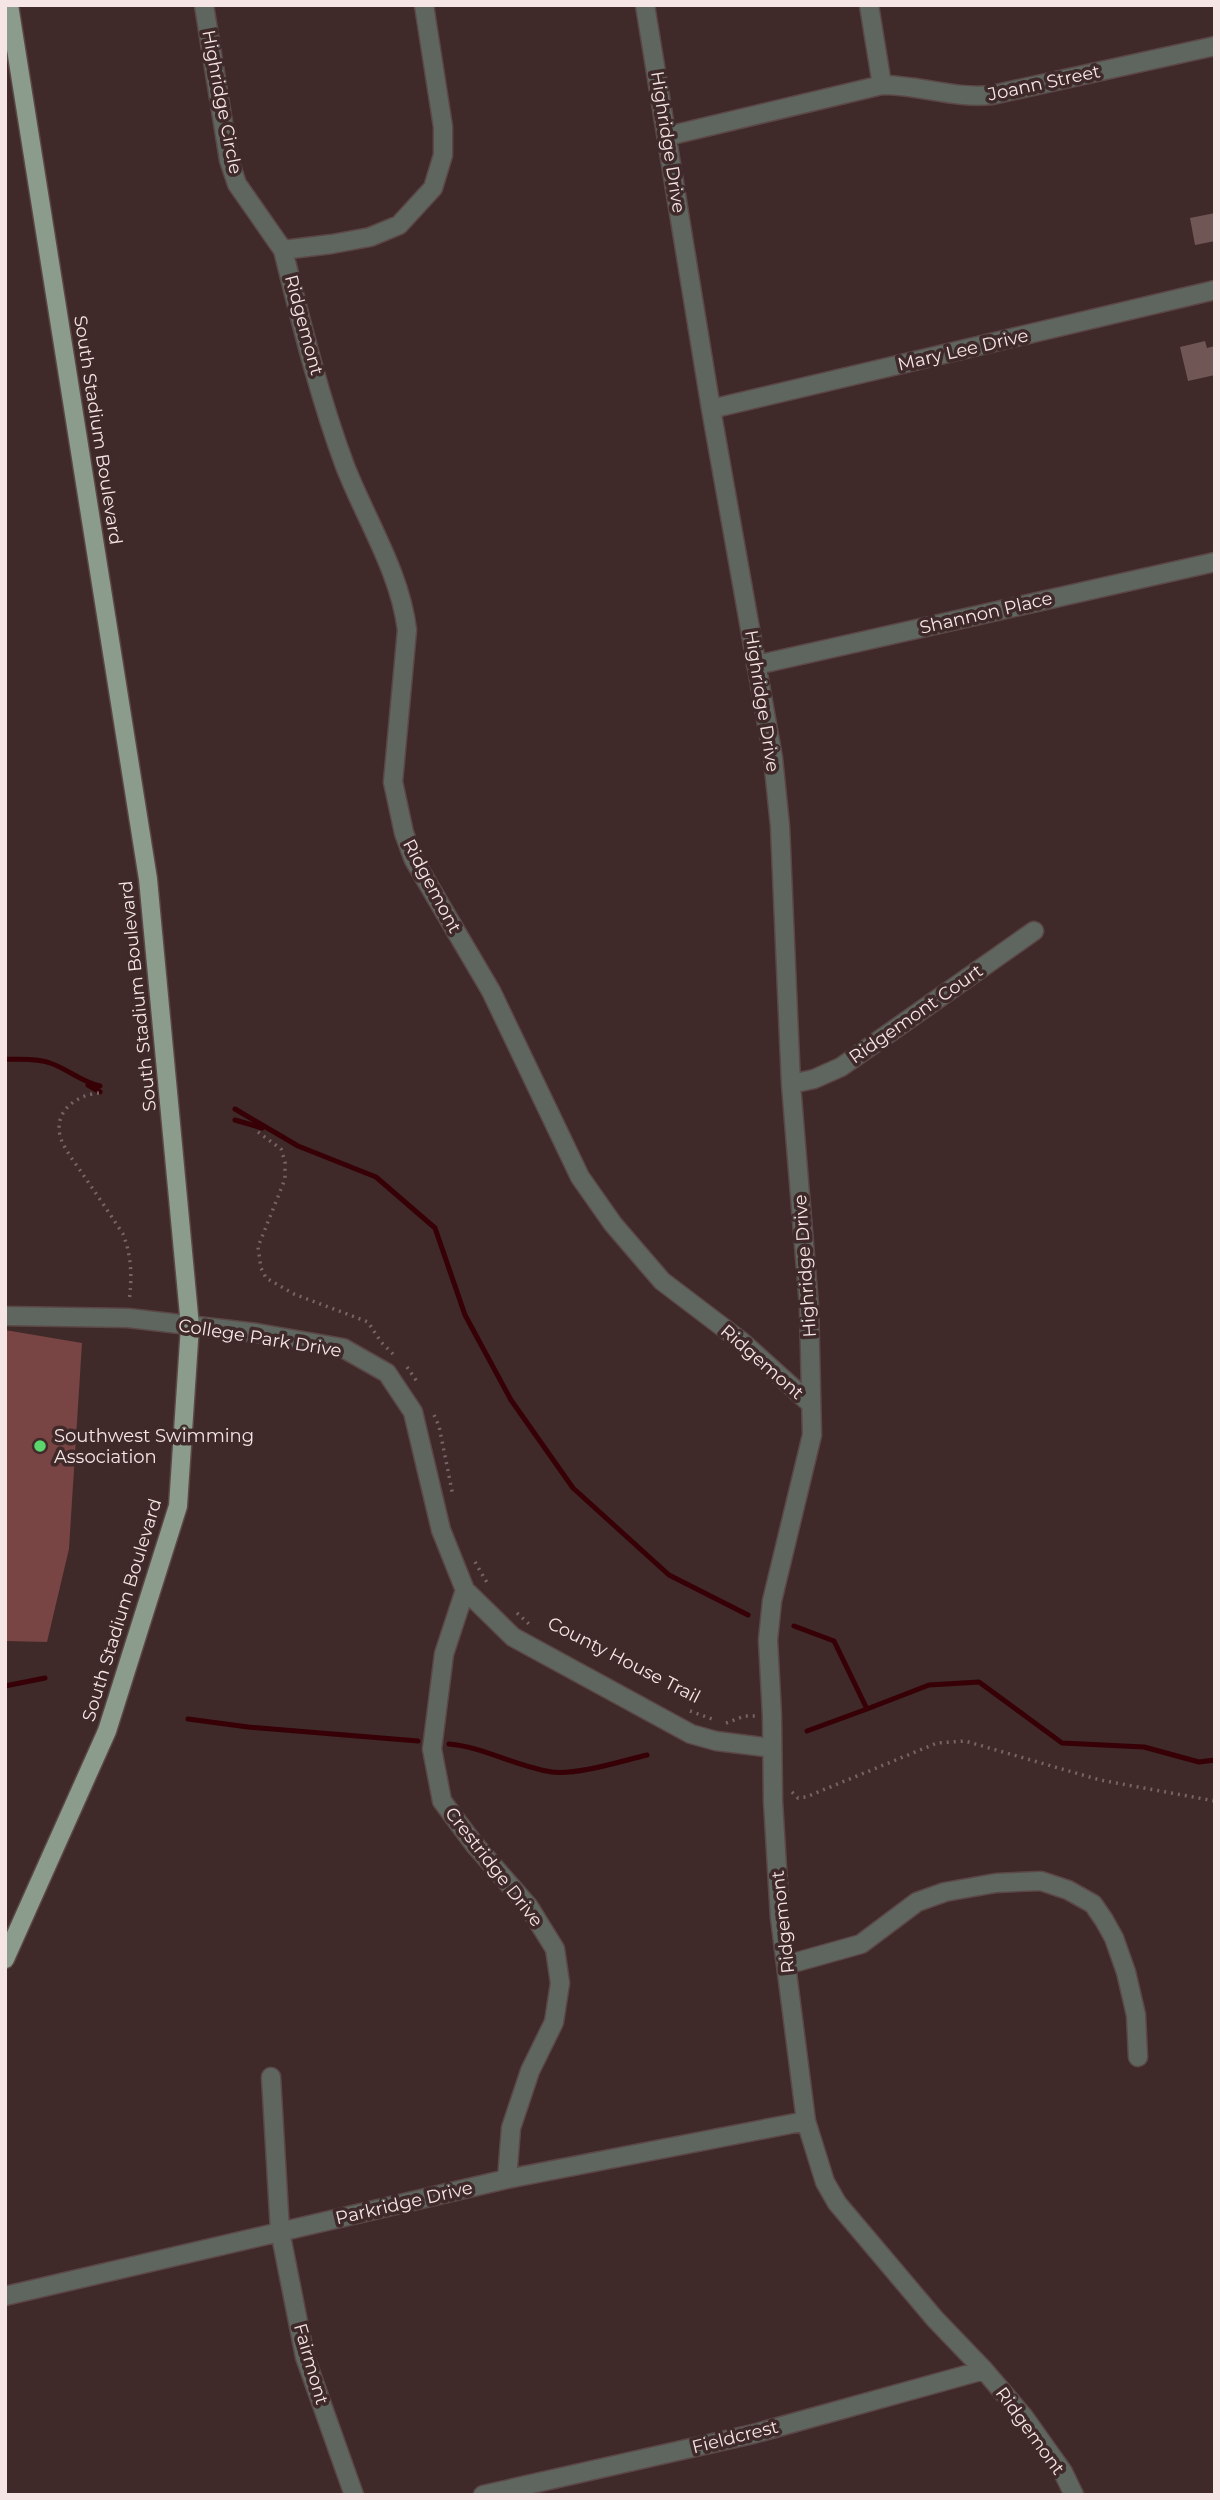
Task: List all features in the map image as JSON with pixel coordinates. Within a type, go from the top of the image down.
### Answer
[{"type":"main road","name":"South Stadium Boulevard","points":[[5,1959],[107,1731],[178,1506],[190,1326],[148,878],[9,5]]},
{"type":"street","name":"Highridge Circle","points":[[204,5],[229,160],[237,184],[283,250]]},
{"type":"street","points":[[283,250],[370,237],[398,225],[432,188],[443,155],[443,127],[424,5]]},
{"type":"street","name":"Highridge Drive","points":[[645,5],[711,409],[773,758],[780,826],[791,1084],[809,1306],[811,1404]]},
{"type":"street","points":[[869,5],[882,85]]},
{"type":"street","name":"Joann Street","points":[[668,136],[882,85],[905,85],[969,97],[992,95],[1215,46]]},
{"type":"street","name":"Ridgemont","points":[[283,250],[332,429],[404,606],[407,630],[393,782],[404,834],[414,860],[491,991],[580,1177],[613,1224],[662,1281],[741,1341],[811,1404],[812,1435],[772,1601],[768,1640],[780,1918],[806,2121],[825,2182],[837,2203],[934,2319],[984,2370],[1024,2417],[1062,2472],[1074,2495]]},
{"type":"street","name":"Mary Lee Drive","points":[[711,409],[1215,290]]},
{"type":"street","name":"Shannon Place","points":[[756,665],[1215,562]]},
{"type":"street","name":"Ridgemont Court","points":[[791,1084],[814,1079],[841,1067],[1034,931]]},
{"type":"street","name":"College Park Drive","points":[[5,1316],[128,1318],[257,1333],[343,1348],[387,1373],[413,1412],[441,1530],[465,1590],[513,1637],[691,1734],[716,1741],[772,1748]]},
{"type":"street","name":"Crestridge Drive","points":[[465,1590],[444,1654],[432,1749],[442,1801],[474,1844],[530,1907],[555,1949],[560,1983],[554,2022],[530,2071],[511,2128],[508,2179]]},
{"type":"street","points":[[786,1965],[861,1944],[917,1902],[945,1892],[996,1883],[1041,1881],[1068,1890],[1093,1904],[1114,1938],[1126,1972],[1136,2015],[1138,2057]]},
{"type":"street","name":"Fairmont","points":[[271,2077],[280,2231],[305,2357],[354,2495]]},
{"type":"street","name":"Parkridge Drive","points":[[5,2295],[508,2179],[806,2121]]},
{"type":"street","name":"Fieldcrest","points":[[484,2495],[753,2434],[984,2370]]},
{"type":"path","points":[[99,1094],[86,1095],[73,1101],[64,1111],[59,1125],[65,1148],[123,1234],[129,1248],[132,1278],[128,1318]]},
{"type":"path","points":[[258,1132],[281,1149],[285,1162],[285,1179],[258,1247],[261,1268],[266,1278],[295,1294],[368,1322],[381,1342],[396,1357]]},
{"type":"path","points":[[404,1364],[411,1371],[422,1393]]},
{"type":"path","points":[[434,1415],[439,1426],[456,1505]]},
{"type":"path","points":[[471,1556],[491,1590]]},
{"type":"path","name":"County House Trail","points":[[510,1607],[530,1624]]},
{"type":"path","name":"County House Trail","points":[[683,1707],[727,1723],[745,1716]]},
{"type":"path","points":[[789,1787],[798,1798],[806,1797],[937,1743],[965,1741],[1100,1780],[1215,1801]]},
{"type":"shaded area","name":"Southwest Swimming Association","points":[[5,1330],[82,1343],[69,1549],[47,1642],[5,1641]]},
{"type":"building","points":[[1215,213],[1215,241],[1195,245],[1190,218]]},
{"type":"building","points":[[1205,341],[1207,348],[1215,346],[1215,375],[1188,381],[1180,347]]},
{"type":"waterway","points":[[5,1059],[45,1061],[100,1086]]},
{"type":"waterway","points":[[88,1085],[100,1092]]},
{"type":"waterway","points":[[235,1109],[298,1146],[376,1177],[435,1228],[465,1315],[511,1400],[573,1488],[669,1575],[748,1615]]},
{"type":"waterway","points":[[235,1120],[262,1128]]},
{"type":"waterway","points":[[794,1626],[834,1641],[867,1709],[929,1685],[979,1682],[1062,1743],[1144,1747],[1199,1762],[1215,1760]]},
{"type":"waterway","points":[[5,1686],[45,1678]]},
{"type":"waterway","points":[[807,1731],[867,1709]]},
{"type":"waterway","points":[[188,1719],[248,1727],[418,1741]]},
{"type":"waterway","points":[[449,1744],[552,1772],[587,1770],[647,1755]]},
{"type":"place","name":"Southwest Swimming Association","points":[[40,1446]]}]
